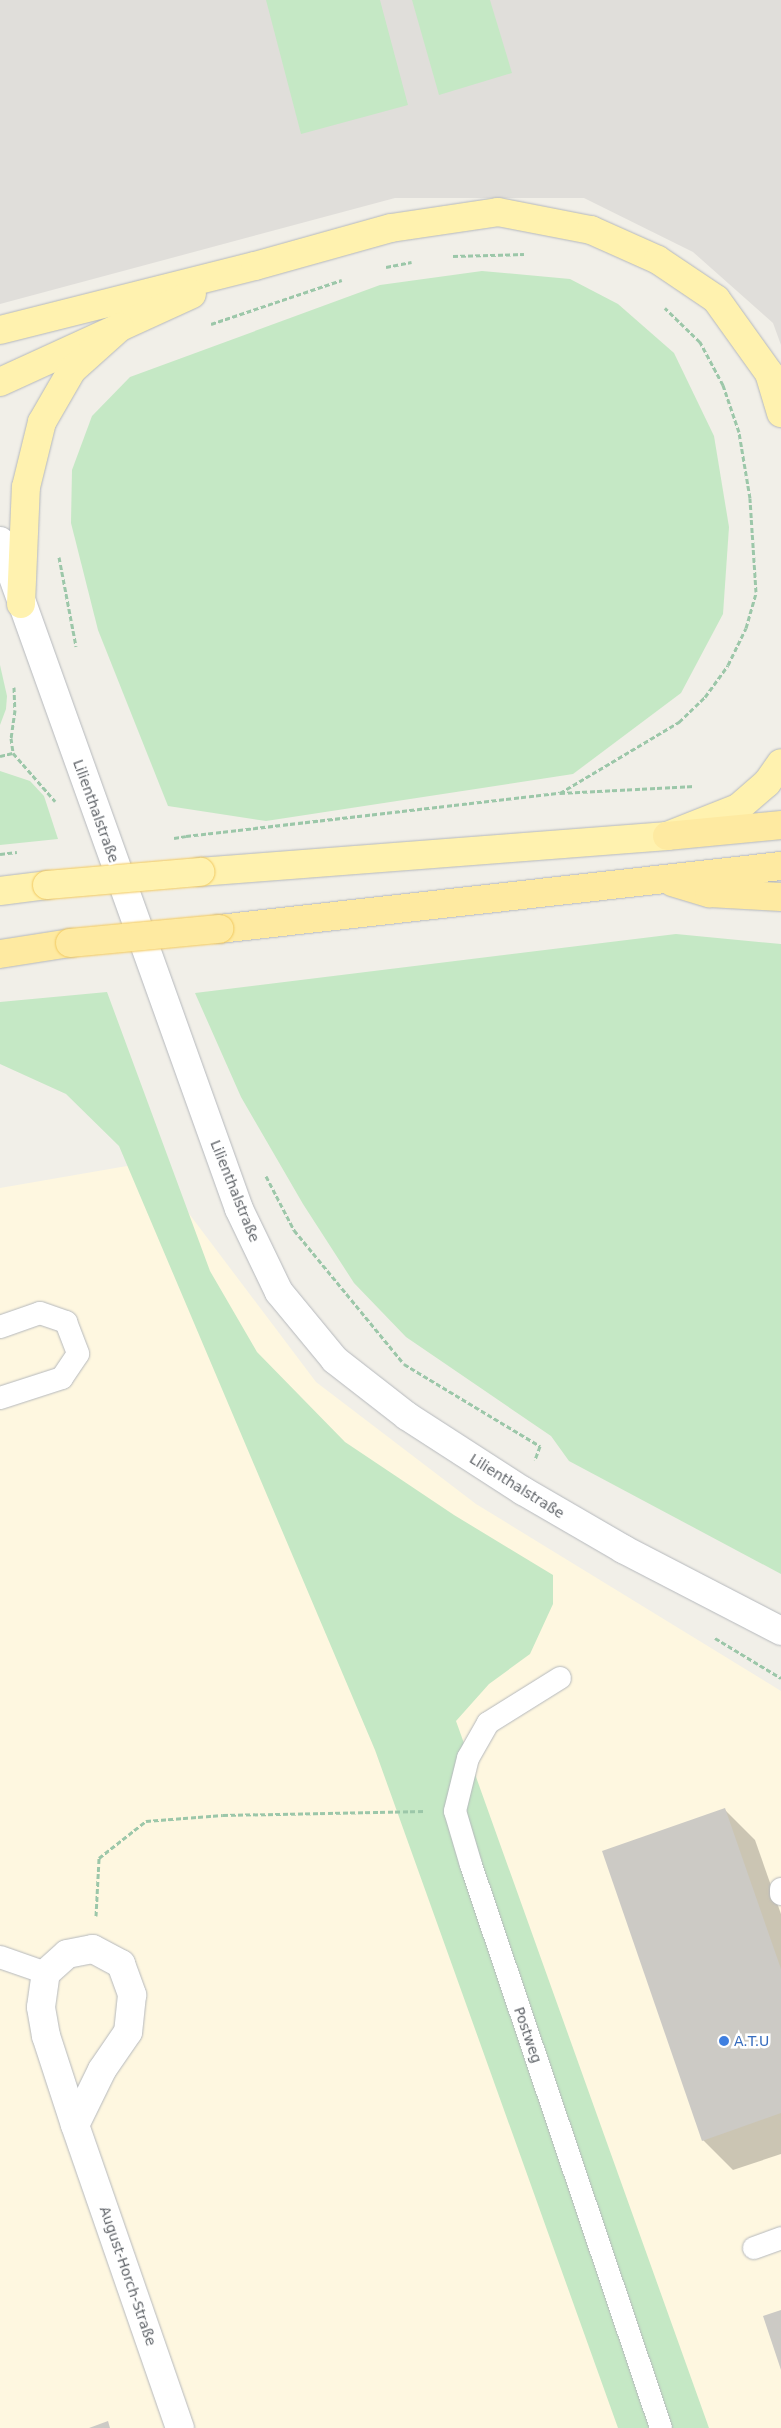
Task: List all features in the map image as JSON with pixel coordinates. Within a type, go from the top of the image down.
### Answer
[{"type":"highway","points":[[667,836],[781,825]]},
{"type":"highway","points":[[0,954],[70,944],[781,866]]},
{"type":"highway","points":[[658,878],[709,894],[781,897]]},
{"type":"main road","points":[[0,330],[255,266],[391,228],[498,212],[591,230],[658,260],[716,299],[768,373],[781,413]]},
{"type":"main road","points":[[0,382],[255,266]]},
{"type":"main road","points":[[22,604],[26,487],[42,422],[72,370],[120,327]]},
{"type":"main road","points":[[0,890],[200,872],[667,836],[738,808],[767,783],[781,763]]},
{"type":"street","name":"Lilienthalstraße","points":[[0,541],[239,1209],[279,1292],[335,1360],[407,1416],[523,1491],[623,1549],[781,1631]]},
{"type":"street","points":[[46,1973],[67,1954],[93,1949],[121,1964],[132,1995],[128,2032],[102,2070],[75,2125]]},
{"type":"street","name":"August-Horch-Straße","points":[[46,1973],[40,2007],[46,2036],[180,2428]]},
{"type":"lane","points":[[0,1327],[40,1314],[66,1322],[78,1354],[62,1378],[0,1398]]},
{"type":"lane","points":[[455,1811],[468,1758],[488,1724],[560,1678]]},
{"type":"lane","name":"Postweg","points":[[455,1811],[471,1866],[661,2428]]},
{"type":"lane","points":[[781,1889],[781,1894]]},
{"type":"lane","points":[[1,1953],[46,1973]]},
{"type":"lane","points":[[754,2248],[781,2238]]},
{"type":"path","points":[[442,256],[531,254]]},
{"type":"path","points":[[385,267],[414,261]]},
{"type":"path","points":[[209,325],[348,278]]},
{"type":"path","points":[[560,793],[678,722],[705,697],[728,665],[746,628],[756,592],[750,498],[739,432],[723,385],[700,342],[663,306]]},
{"type":"path","points":[[58,552],[78,656]]},
{"type":"path","points":[[14,682],[13,753],[59,806]]},
{"type":"path","points":[[0,756],[13,753]]},
{"type":"path","points":[[186,836],[560,793],[698,786]]},
{"type":"path","points":[[262,1170],[294,1230],[404,1364],[540,1446],[523,1491]]},
{"type":"path","points":[[714,1637],[781,1678]]},
{"type":"path","points":[[93,1949],[100,1858],[146,1821],[223,1815],[455,1811]]},
{"type":"shaded area","points":[[0,0],[781,0],[781,345],[773,323],[693,252],[584,198],[395,198],[0,304]]},
{"type":"shaded area","points":[[150,1162],[316,1382],[476,1504],[781,1691],[781,2428],[0,2428],[0,1188]]},
{"type":"green space","points":[[266,0],[380,0],[408,105],[301,134]]},
{"type":"green space","points":[[412,0],[490,0],[512,73],[439,95]]},
{"type":"green space","points":[[482,271],[570,279],[618,304],[674,353],[714,436],[729,527],[723,614],[681,693],[573,774],[266,821],[168,806],[98,630],[71,523],[72,470],[92,416],[130,377],[380,285]]},
{"type":"green space","points":[[0,665],[7,696],[6,709],[0,725]]},
{"type":"green space","points":[[0,771],[30,781],[44,796],[58,839],[0,845]]},
{"type":"green space","points":[[676,934],[781,944],[781,1574],[569,1461],[551,1436],[406,1337],[354,1283],[303,1204],[241,1097],[195,993]]},
{"type":"green space","points":[[107,992],[210,1271],[257,1352],[345,1442],[454,1515],[553,1575],[553,1604],[530,1654],[489,1684],[456,1721],[709,2428],[618,2428],[375,1750],[119,1146],[66,1094],[0,1064],[0,1002]]},
{"type":"building","name":"A.T.U","points":[[725,1808],[781,1969],[781,2113],[702,2141],[602,1851]]},
{"type":"building","points":[[781,2310],[781,2370],[763,2316]]},
{"type":"building","points":[[108,2421],[110,2428],[89,2428]]},
{"type":"place","name":"A.T.U","points":[[724,2041]]}]
